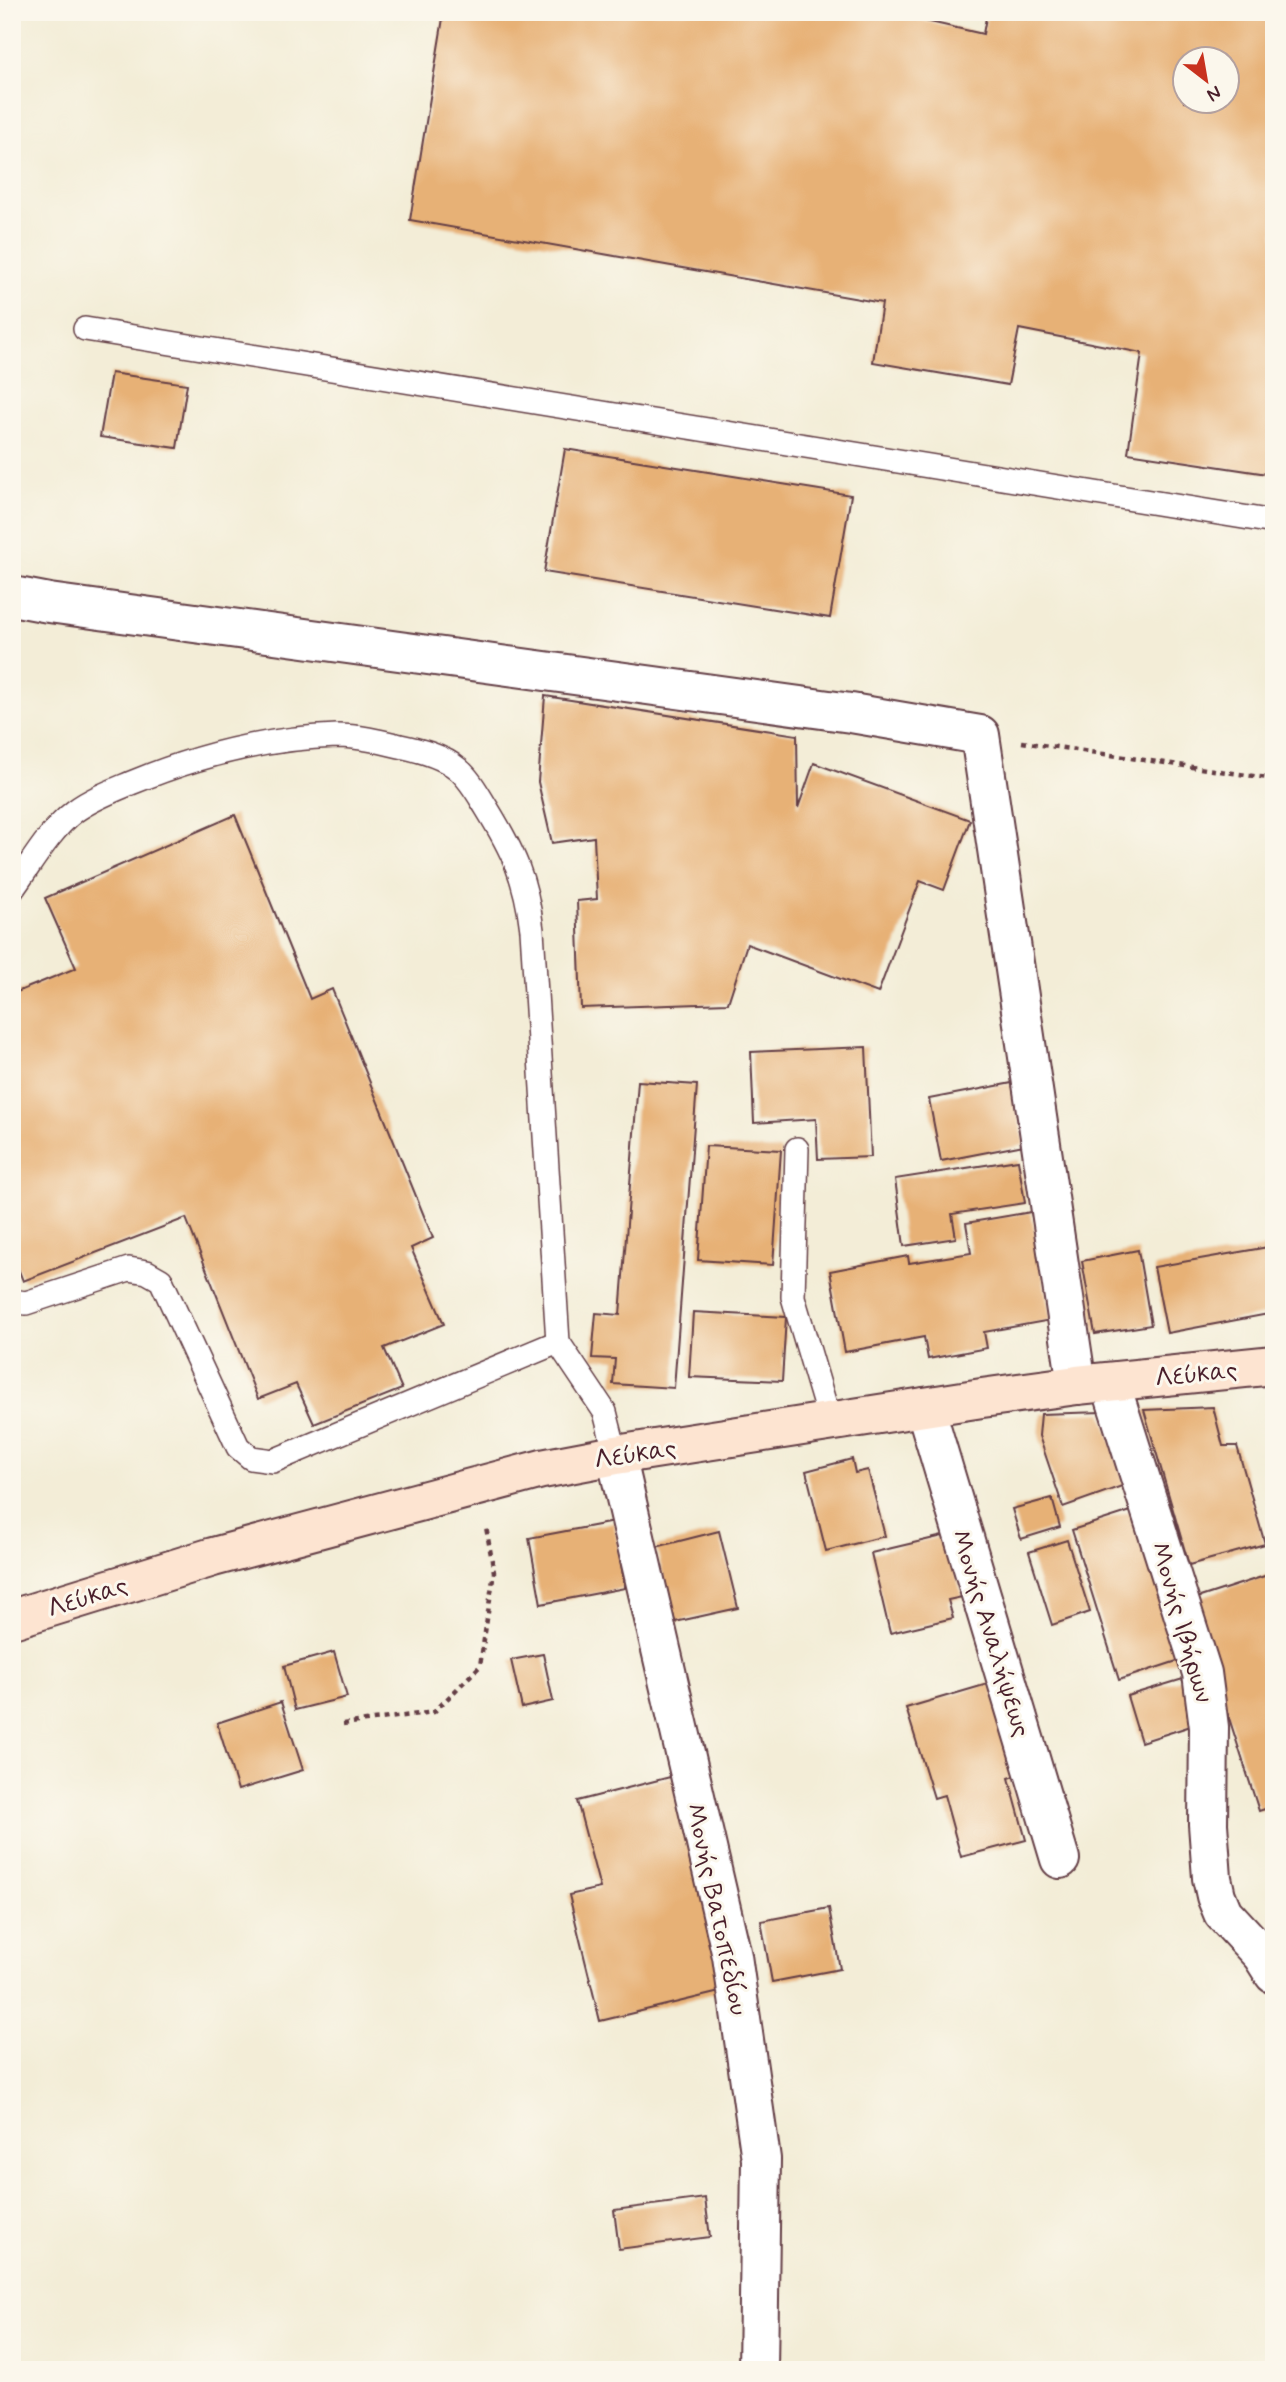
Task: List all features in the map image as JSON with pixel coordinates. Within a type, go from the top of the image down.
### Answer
[{"type":"street","points":[[12,596],[851,713],[980,735]]},
{"type":"street","name":"Μονής Ιβήρων","points":[[980,735],[1094,1384],[1202,1674],[1209,1727],[1208,1824],[1216,1896],[1223,1913],[1262,1955],[1274,1974]]},
{"type":"street","name":"Λεύκας","points":[[12,1619],[191,1563],[542,1469],[925,1407],[1094,1384],[1274,1364]]},
{"type":"street","name":"Μονής Αναλήψεως","points":[[925,1407],[1060,1858]]},
{"type":"street","name":"Μονής Βατοπεδίου","points":[[616,1455],[732,1956],[761,2160],[758,2370]]},
{"type":"lane","points":[[85,328],[1274,522]]},
{"type":"lane","points":[[12,890],[63,821],[77,809],[153,774],[224,751],[337,736],[362,738],[414,749],[447,761],[460,770],[475,788],[504,837],[519,867],[529,901],[558,1342],[605,1412],[616,1455]]},
{"type":"lane","points":[[797,1149],[793,1297],[830,1422]]},
{"type":"lane","points":[[12,1301],[26,1303],[129,1269],[147,1272],[161,1280],[238,1447],[251,1458],[273,1461],[558,1342]]},
{"type":"path","points":[[980,735],[1274,779]]},
{"type":"path","points":[[343,1724],[434,1712],[480,1666],[494,1572],[479,1485]]},
{"type":"building","points":[[444,12],[886,12],[983,34],[987,12],[1274,12],[1274,475],[1128,453],[1142,353],[1019,329],[1008,385],[873,362],[882,303],[410,220]]},
{"type":"building","points":[[111,373],[187,384],[177,448],[100,437]]},
{"type":"building","points":[[565,449],[851,495],[830,618],[544,572]]},
{"type":"building","points":[[545,696],[797,735],[798,808],[814,763],[970,820],[944,890],[920,881],[878,993],[747,944],[728,1003],[581,1008],[577,901],[597,899],[594,837],[552,843],[538,782]]},
{"type":"building","points":[[235,815],[310,999],[332,989],[433,1238],[411,1248],[444,1324],[384,1348],[402,1389],[314,1424],[296,1384],[258,1399],[186,1218],[23,1281],[12,1253],[12,994],[76,968],[45,898]]},
{"type":"building","points":[[866,1047],[871,1157],[818,1159],[816,1119],[754,1123],[751,1052]]},
{"type":"building","points":[[638,1081],[697,1085],[674,1388],[613,1384],[615,1359],[592,1358],[596,1313],[620,1315]]},
{"type":"building","points":[[1012,1083],[1024,1145],[941,1161],[929,1099]]},
{"type":"building","points":[[706,1146],[781,1150],[773,1265],[698,1260]]},
{"type":"building","points":[[1018,1160],[1025,1203],[952,1214],[956,1238],[904,1246],[895,1179]]},
{"type":"building","points":[[1031,1212],[1051,1320],[984,1332],[987,1348],[928,1359],[924,1337],[845,1352],[830,1271],[908,1256],[909,1263],[971,1253],[966,1223]]},
{"type":"building","points":[[1274,1246],[1274,1313],[1167,1333],[1154,1267]]},
{"type":"building","points":[[1138,1250],[1151,1325],[1095,1334],[1082,1261]]},
{"type":"building","points":[[693,1312],[786,1317],[782,1381],[689,1377]]},
{"type":"building","points":[[1213,1407],[1223,1446],[1237,1446],[1265,1544],[1189,1565],[1144,1410]]},
{"type":"building","points":[[1102,1412],[1125,1485],[1063,1507],[1039,1436],[1041,1414]]},
{"type":"building","points":[[852,1459],[855,1473],[868,1470],[885,1536],[826,1551],[806,1471]]},
{"type":"building","points":[[1052,1498],[1060,1527],[1021,1539],[1012,1509]]},
{"type":"building","points":[[1134,1510],[1183,1659],[1119,1680],[1072,1530]]},
{"type":"building","points":[[614,1522],[625,1588],[541,1604],[529,1538]]},
{"type":"building","points":[[719,1531],[738,1608],[675,1622],[656,1547]]},
{"type":"building","points":[[947,1535],[962,1597],[948,1600],[953,1618],[890,1633],[871,1553]]},
{"type":"building","points":[[1067,1540],[1090,1612],[1052,1625],[1029,1552]]},
{"type":"building","points":[[1274,1573],[1274,1806],[1259,1811],[1191,1600]]},
{"type":"building","points":[[334,1652],[347,1697],[295,1710],[284,1666]]},
{"type":"building","points":[[543,1654],[553,1701],[522,1708],[511,1660]]},
{"type":"building","points":[[1183,1679],[1197,1724],[1141,1742],[1127,1696]]},
{"type":"building","points":[[991,1683],[1018,1775],[1009,1778],[1026,1840],[961,1857],[944,1795],[934,1798],[906,1708]]},
{"type":"building","points":[[281,1702],[303,1770],[238,1790],[217,1723]]},
{"type":"building","points":[[674,1776],[728,1990],[600,2021],[569,1895],[600,1888],[577,1801]]},
{"type":"building","points":[[829,1908],[840,1969],[772,1982],[761,1921]]},
{"type":"building","points":[[705,2198],[710,2237],[619,2249],[614,2210]]}]
